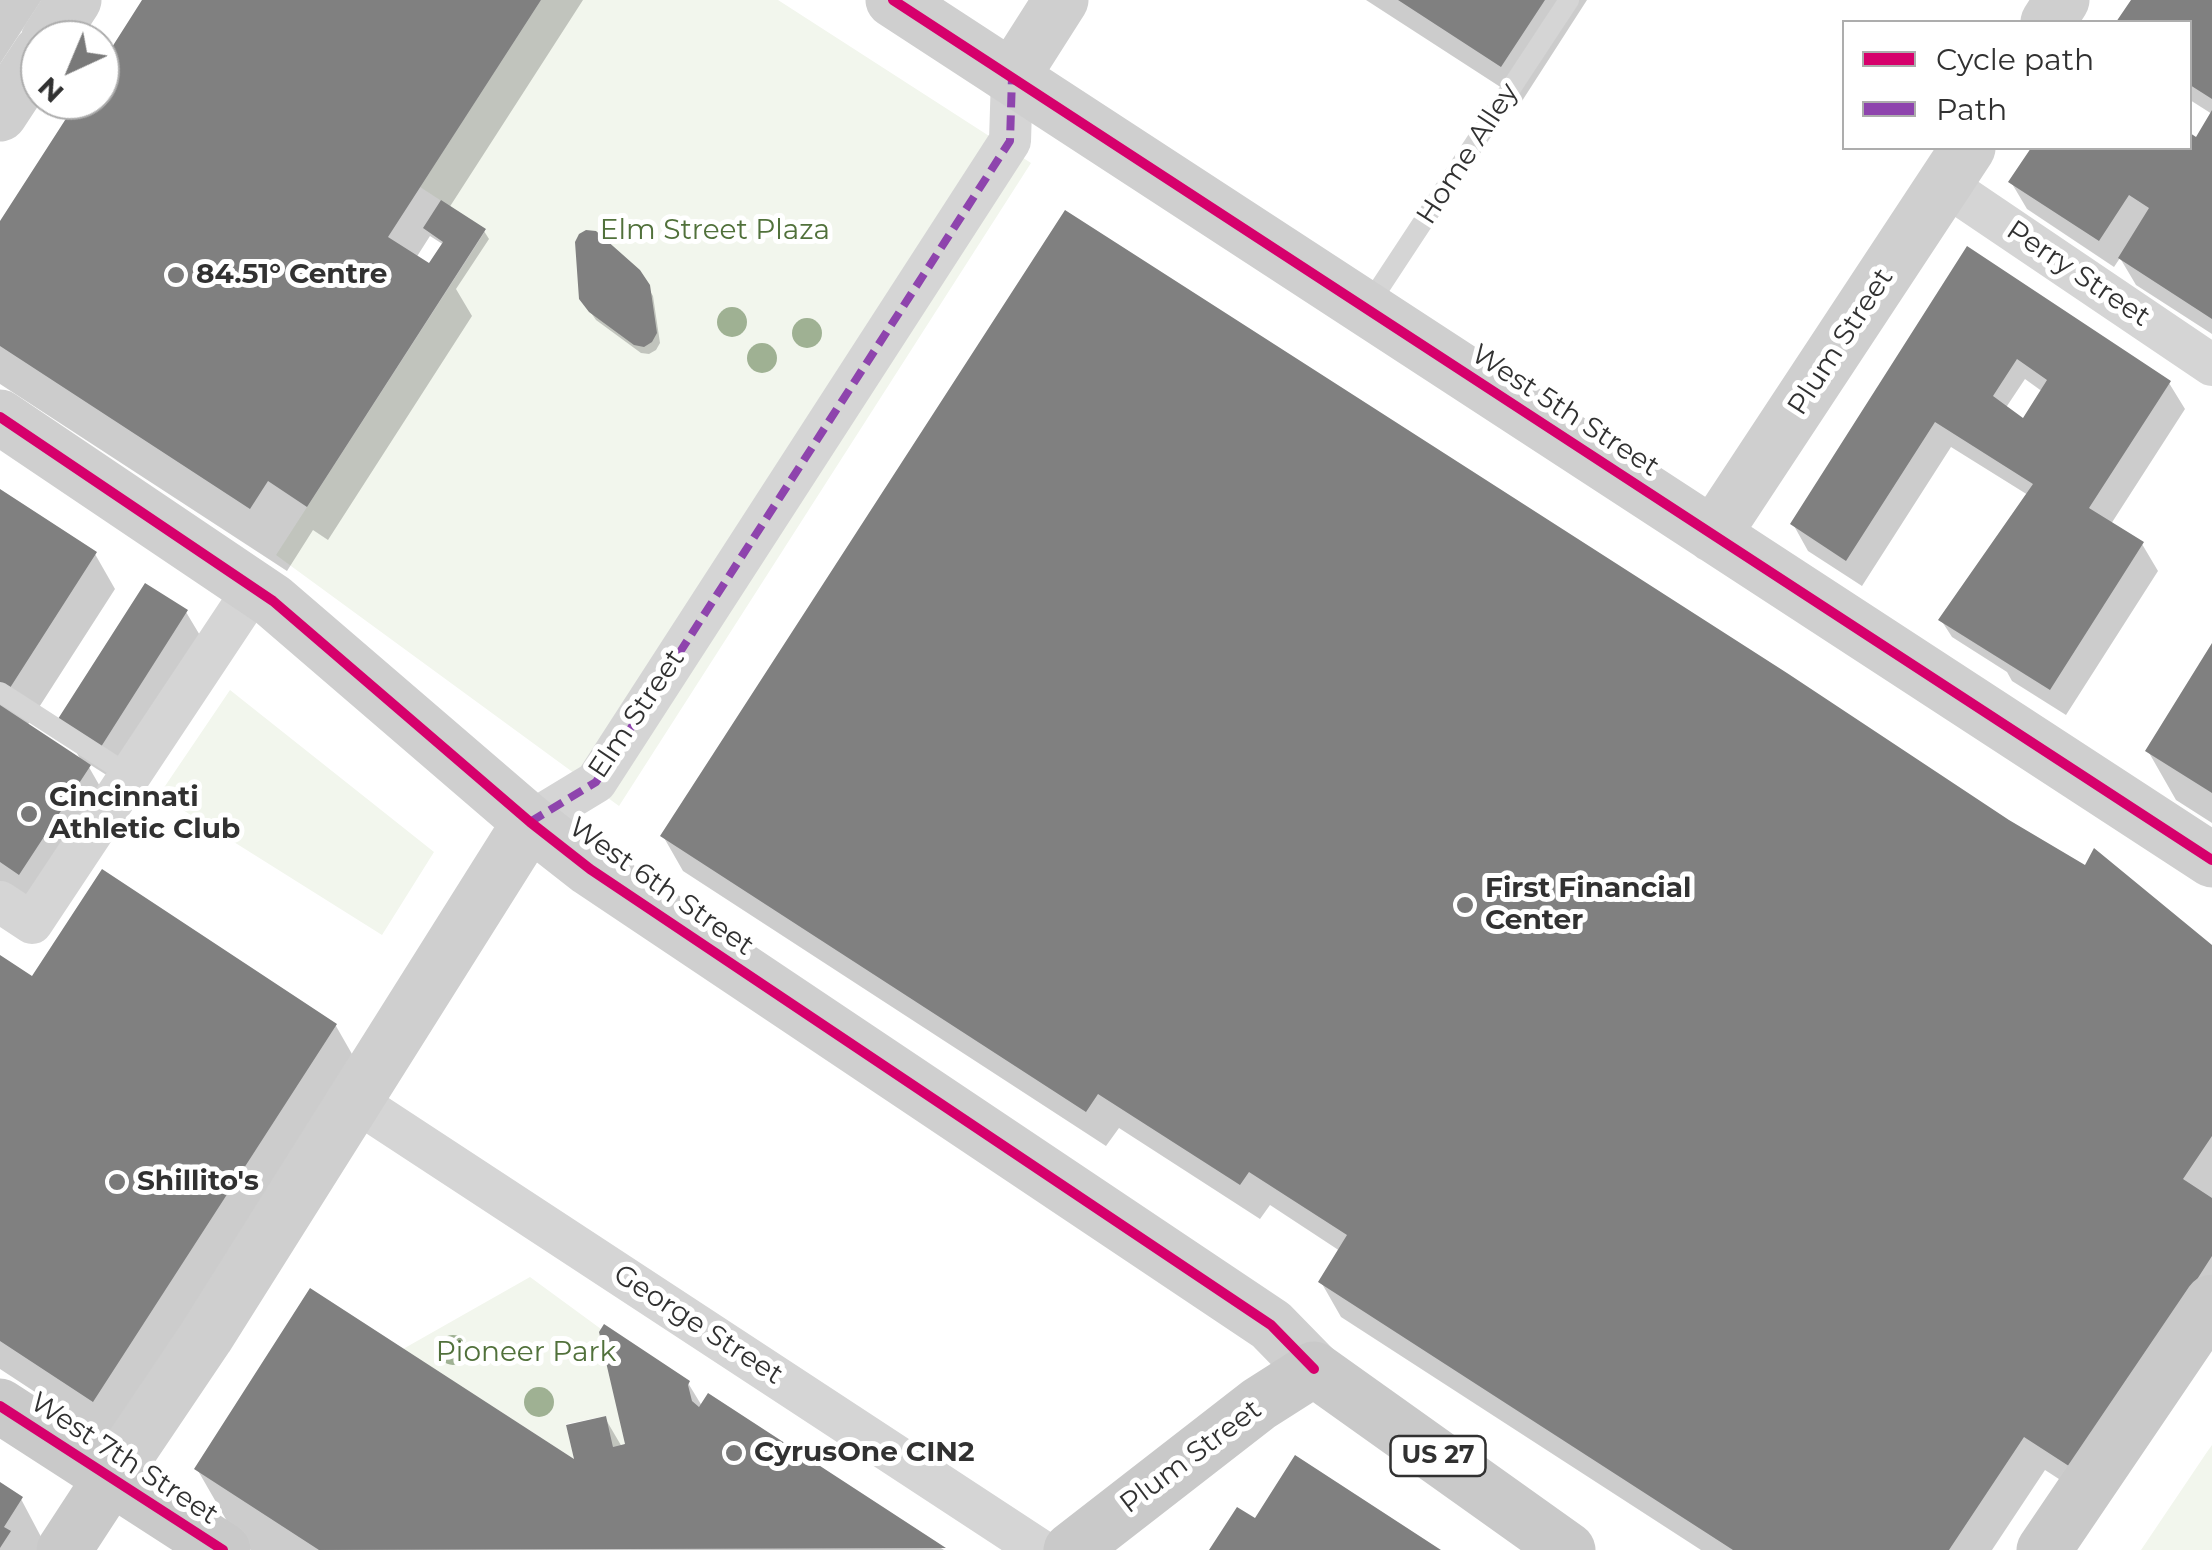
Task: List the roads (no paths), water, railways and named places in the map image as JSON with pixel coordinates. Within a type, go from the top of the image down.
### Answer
[{"type":"main road","points":[[2044,1550],[2212,1302]]},
{"type":"main road","name":"West 6th Street","points":[[1314,1369],[1570,1548]]},
{"type":"main road","name":"Plum Street","points":[[1070,1550],[1259,1404],[1314,1369]]},
{"type":"main road","name":"West 7th Street","points":[[0,1406],[223,1550]]},
{"type":"main road","name":"Elm Street","points":[[64,1550],[111,1478]]},
{"type":"street","name":"West 5th Street","points":[[893,0],[2212,860]]},
{"type":"street","points":[[1012,77],[1061,0]]},
{"type":"street","name":"Elm Street","points":[[111,1478],[206,1337],[530,822],[596,782],[1010,141],[1012,77]]},
{"type":"street","points":[[0,114],[20,84]]},
{"type":"street","name":"Perry Street","points":[[1956,166],[2212,365]]},
{"type":"street","name":"Plum Street","points":[[1713,535],[1956,166]]},
{"type":"street","name":"West 6th Street","points":[[0,417],[255,587],[590,869],[1271,1325],[1314,1369]]},
{"type":"street","points":[[16,913],[129,776],[255,587]]},
{"type":"street","name":"George Street","points":[[355,1100],[1040,1550]]},
{"type":"lane","name":"Home Alley","points":[[1366,308],[1570,0]]},
{"type":"lane","points":[[0,692],[129,776]]},
{"type":"place","name":"84.51° Centre","points":[[176,275]]},
{"type":"place","name":"Cincinnati Athletic Club","points":[[29,814]]},
{"type":"place","name":"First Financial Center","points":[[1465,905]]},
{"type":"place","name":"Shillito's","points":[[117,1182]]},
{"type":"place","name":"CyrusOne CIN2","points":[[734,1453]]},
{"type":"park label","name":"Elm Street Plaza","points":[[715,231]]},
{"type":"park label","name":"Pioneer Park","points":[[526,1353]]}]
